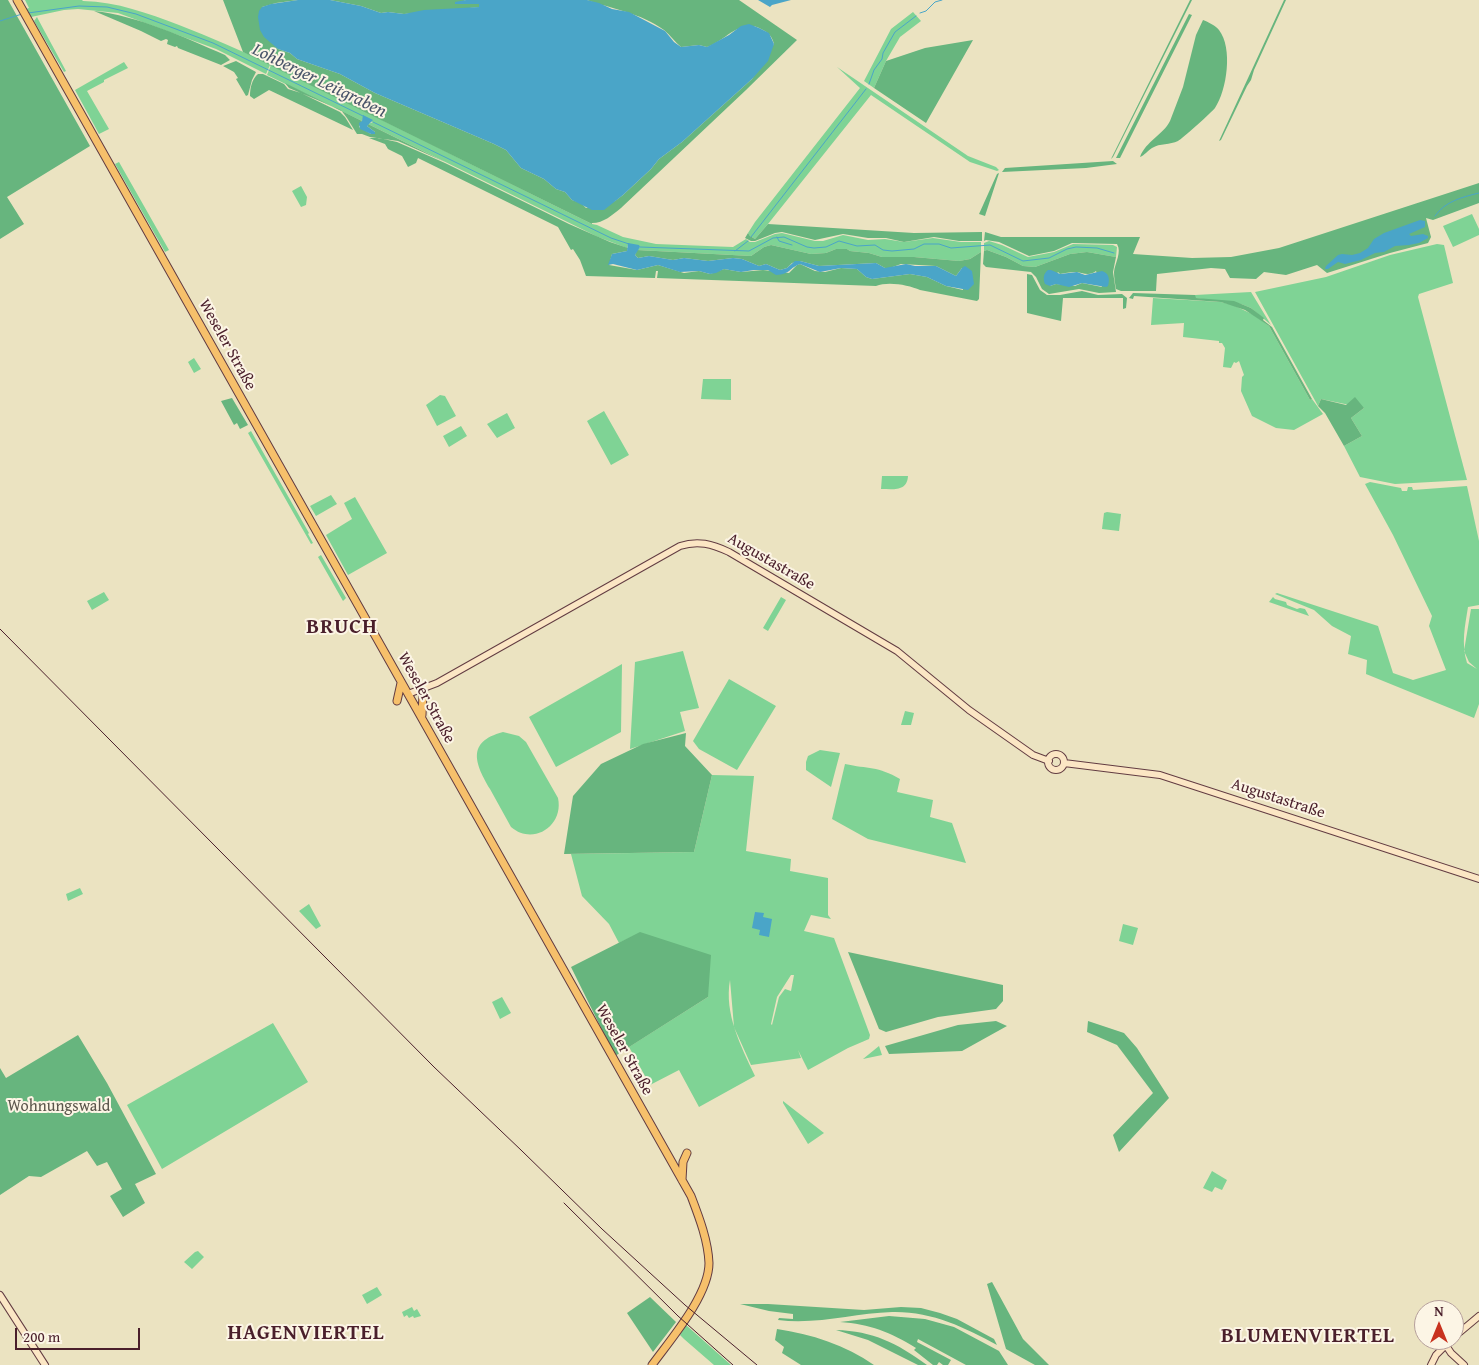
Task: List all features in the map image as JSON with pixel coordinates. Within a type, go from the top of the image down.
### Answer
[{"type":"main road","name":"Weseler Straße","points":[[17,0],[691,1196],[703,1231],[709,1262],[707,1278],[702,1292],[652,1365]]},
{"type":"main road","name":"Augustastraße","points":[[410,697],[680,546],[704,543],[729,552],[898,651],[969,710],[1033,755],[1049,760]]},
{"type":"main road","points":[[397,702],[402,683]]},
{"type":"main road","name":"Augustastraße","points":[[410,697],[423,694],[437,683]]},
{"type":"main road","points":[[422,718],[423,694]]},
{"type":"main road","points":[[1058,754],[1063,758],[1064,763],[1059,769],[1054,769],[1049,765],[1049,760],[1053,755],[1058,754]]},
{"type":"main road","name":"Augustastraße","points":[[1064,763],[1160,775],[1479,879]]},
{"type":"main road","points":[[682,1180],[683,1162],[686,1153]]},
{"type":"main road","points":[[0,1295],[45,1365]]},
{"type":"main road","points":[[1464,1326],[1479,1316]]},
{"type":"main road","points":[[1431,1365],[1441,1350]]},
{"type":"main road","points":[[1450,1350],[1464,1365]]},
{"type":"green space","points":[[0,0],[8,0],[90,146],[7,197],[24,224],[0,239]]},
{"type":"green space","points":[[25,0],[82,0],[108,3],[132,9],[202,34],[270,65],[266,74],[216,49],[118,13],[78,9],[31,17],[26,9],[29,8]]},
{"type":"green space","points":[[223,0],[298,0],[262,7],[278,49],[290,53],[297,59],[340,74],[375,93],[506,150],[521,168],[544,179],[586,208],[615,201],[623,195],[659,159],[682,142],[752,79],[774,44],[766,31],[754,26],[747,26],[733,31],[707,47],[699,45],[681,47],[664,30],[646,19],[587,0],[739,0],[797,40],[621,208],[604,220],[592,224],[243,52]]},
{"type":"green space","points":[[330,0],[466,0],[456,4],[479,4],[480,7],[404,14],[381,13],[361,6]]},
{"type":"green space","points":[[1190,0],[1192,0],[1111,159]]},
{"type":"green space","points":[[1284,0],[1286,0],[1251,80],[1219,141]]},
{"type":"green space","points":[[94,11],[127,17],[161,28],[225,55],[230,60],[221,65],[177,46],[167,44],[168,40],[166,39],[161,41]]},
{"type":"green space","points":[[913,12],[921,21],[900,37],[886,61],[874,88],[864,81],[891,29]]},
{"type":"green space","points":[[1189,14],[1192,15],[1120,158],[1116,158]]},
{"type":"green space","points":[[37,17],[66,71],[64,72],[34,21]]},
{"type":"green space","points":[[1203,20],[1219,30],[1226,47],[1227,69],[1223,91],[1219,100],[1215,108],[1181,139],[1155,146],[1140,157],[1146,147],[1170,121],[1183,87],[1196,35]]},
{"type":"green space","points":[[973,40],[926,123],[874,88],[886,61],[925,48]]},
{"type":"green space","points":[[236,61],[256,72],[246,96],[234,72],[223,66]]},
{"type":"green space","points":[[124,62],[128,68],[87,91],[109,129],[99,134],[75,90]]},
{"type":"green space","points":[[271,65],[592,224],[623,237],[656,244],[733,247],[746,239],[750,242],[755,242],[782,233],[815,241],[823,241],[843,235],[868,240],[885,239],[904,242],[933,238],[961,242],[981,242],[981,252],[970,259],[959,261],[914,257],[882,257],[847,249],[836,249],[826,253],[811,254],[771,245],[764,247],[751,256],[637,250],[640,247],[628,245],[627,248],[598,237],[368,124],[373,122],[363,119],[362,121],[267,75]]},
{"type":"green space","points":[[837,67],[968,156],[999,170],[970,162],[871,95],[768,224],[755,239],[750,236],[748,233],[755,222],[860,88]]},
{"type":"green space","points":[[258,74],[263,74],[284,84],[288,89],[301,93],[340,112],[353,130],[269,90],[254,99],[250,96],[250,90]]},
{"type":"green space","points":[[285,83],[332,106],[289,88]]},
{"type":"green space","points":[[342,111],[362,121],[359,127],[371,134],[375,132],[367,126],[368,124],[445,162],[398,141],[357,134]]},
{"type":"green space","points":[[369,138],[397,142],[445,163],[569,224],[628,248],[627,251],[612,254],[609,265],[637,270],[658,265],[684,273],[699,271],[710,274],[724,269],[741,272],[763,270],[789,273],[800,264],[815,271],[825,272],[841,268],[857,269],[866,277],[872,279],[910,274],[927,277],[946,286],[963,290],[962,268],[956,276],[936,266],[901,264],[885,268],[876,263],[819,266],[800,261],[780,270],[766,264],[759,266],[742,259],[733,258],[708,261],[684,258],[673,260],[649,256],[638,258],[635,255],[637,250],[751,256],[764,247],[771,245],[811,254],[826,253],[836,249],[847,249],[882,257],[914,257],[959,261],[970,259],[981,252],[979,299],[977,301],[892,284],[876,286],[657,278],[658,271],[656,271],[655,278],[586,276],[580,260],[573,249],[571,250],[558,227],[418,158],[416,163],[408,167],[402,156],[388,149],[385,144]]},
{"type":"green space","points":[[1113,161],[1117,164],[1086,168],[1002,172],[1005,168]]},
{"type":"green space","points":[[119,162],[169,250],[165,252],[115,164]]},
{"type":"green space","points":[[999,173],[985,216],[979,214],[997,174]]},
{"type":"green space","points":[[1479,183],[1479,203],[1433,220],[1426,218],[1431,237],[1428,243],[1327,273],[1317,265],[1286,275],[1264,272],[1256,279],[1230,278],[1225,269],[1211,268],[1157,274],[1156,291],[1121,291],[1116,289],[1114,276],[1119,254],[1117,244],[1072,243],[1054,251],[1029,256],[999,242],[984,241],[985,232],[1001,237],[1140,237],[1133,254],[1192,258],[1231,257],[1279,248]]},
{"type":"green space","points":[[301,186],[307,197],[306,205],[301,207],[292,191]]},
{"type":"green space","points":[[1472,214],[1479,229],[1479,235],[1453,247],[1443,226]]},
{"type":"green space","points":[[768,224],[914,233],[982,232],[982,241],[959,241],[934,237],[904,242],[886,238],[868,238],[843,234],[815,240],[782,232],[755,241],[745,238],[748,233],[755,239]]},
{"type":"green space","points":[[989,241],[1028,257],[1054,252],[1073,244],[1113,245],[1117,247],[1116,257],[1087,252],[1070,254],[1035,267],[1023,266],[1006,257],[987,250],[984,251],[984,243]]},
{"type":"green space","points":[[1437,244],[1444,245],[1453,283],[1419,294],[1418,297],[1467,480],[1395,484],[1360,477],[1344,446],[1362,436],[1351,418],[1364,408],[1321,399],[1318,406],[1255,292],[1326,277],[1390,255]]},
{"type":"green space","points":[[987,250],[1006,257],[1023,266],[1035,267],[1070,254],[1087,252],[1116,257],[1113,272],[1116,292],[1099,293],[1079,289],[1049,294],[1042,289],[1031,272],[986,267],[983,264],[984,251]],"holes":[[[1096,271],[1102,287],[1082,283],[1075,286],[1056,284],[1050,286],[1058,272],[1060,274],[1074,272],[1088,274]]]},
{"type":"green space","points":[[1027,274],[1032,275],[1040,290],[1047,295],[1082,291],[1098,295],[1122,294],[1127,298],[1126,308],[1123,309],[1123,298],[1063,298],[1061,321],[1027,313]]},
{"type":"green space","points":[[1251,292],[1271,325],[1251,308],[1241,304],[1195,298],[1195,295]]},
{"type":"green space","points":[[1133,293],[1195,295],[1196,298],[1234,301],[1251,308],[1272,327],[1312,399],[1310,400],[1269,326],[1245,310],[1221,302],[1134,296],[1133,299],[1129,298]]},
{"type":"green space","points":[[1153,298],[1221,302],[1233,305],[1254,315],[1269,326],[1310,400],[1312,399],[1323,414],[1294,430],[1276,428],[1252,416],[1241,391],[1242,377],[1244,375],[1239,361],[1234,362],[1231,368],[1223,367],[1225,348],[1222,343],[1219,343],[1219,341],[1183,337],[1184,323],[1151,325]]},
{"type":"green space","points":[[194,358],[201,369],[194,373],[188,362]]},
{"type":"green space","points":[[703,379],[731,379],[731,400],[701,399]]},
{"type":"green space","points":[[440,395],[445,396],[456,416],[437,426],[426,405]]},
{"type":"green space","points":[[1355,397],[1364,408],[1351,418],[1362,436],[1344,446],[1325,413],[1318,406],[1321,399],[1346,405]]},
{"type":"green space","points":[[232,398],[248,425],[240,429],[237,423],[234,425],[221,401]]},
{"type":"green space","points":[[604,411],[629,455],[611,465],[587,421]]},
{"type":"green space","points":[[507,413],[515,428],[497,438],[487,424]]},
{"type":"green space","points":[[461,426],[467,436],[449,447],[443,436]]},
{"type":"green space","points":[[251,431],[313,543],[311,544],[248,433]]},
{"type":"green space","points":[[882,476],[908,476],[905,485],[902,487],[881,489]]},
{"type":"green space","points":[[1370,482],[1401,488],[1402,491],[1407,491],[1408,487],[1412,487],[1413,490],[1467,486],[1479,541],[1479,605],[1468,607],[1464,642],[1464,649],[1471,609],[1479,609],[1479,704],[1474,718],[1366,674],[1367,660],[1348,654],[1351,636],[1332,626],[1314,610],[1275,594],[1277,593],[1378,626],[1393,673],[1413,680],[1446,670],[1429,626],[1432,616],[1393,535],[1365,484]],"holes":[[[1465,653],[1469,662],[1477,669],[1467,663]]]},
{"type":"green space","points":[[331,495],[337,504],[316,516],[310,506]]},
{"type":"green space","points":[[355,497],[387,553],[348,575],[326,535],[352,519],[344,503]]},
{"type":"green space","points":[[1104,513],[1121,514],[1119,531],[1102,529]]},
{"type":"green space","points":[[321,555],[346,598],[343,601],[318,557]]},
{"type":"green space","points":[[104,592],[109,600],[92,610],[87,601]]},
{"type":"green space","points":[[781,597],[786,600],[768,631],[763,628]]},
{"type":"green space","points":[[1273,597],[1297,609],[1305,609],[1309,616],[1269,602]]},
{"type":"green space","points":[[683,651],[699,708],[680,712],[685,731],[630,749],[635,662]]},
{"type":"green space","points":[[622,664],[621,732],[556,767],[529,717]]},
{"type":"green space","points":[[729,679],[776,706],[737,770],[699,749],[693,741]]},
{"type":"green space","points":[[905,711],[914,713],[911,725],[901,725]]},
{"type":"green space","points":[[503,732],[519,736],[526,742],[558,798],[559,808],[552,824],[537,834],[520,832],[511,827],[485,780],[478,763],[478,748],[491,736]]},
{"type":"green space","points":[[686,733],[685,746],[712,775],[694,852],[564,854],[573,796],[601,764],[643,744]]},
{"type":"green space","points":[[820,750],[840,753],[831,787],[806,770],[808,756]]},
{"type":"green space","points":[[845,764],[873,768],[885,772],[900,779],[897,792],[933,800],[930,817],[952,823],[966,863],[868,839],[832,819]]},
{"type":"green space","points":[[712,775],[754,776],[746,851],[791,859],[790,871],[828,878],[828,915],[831,919],[811,915],[804,931],[834,938],[870,1035],[869,1039],[808,1070],[798,1050],[801,1058],[751,1065],[735,1029],[755,1076],[699,1107],[679,1070],[650,1085],[629,1047],[708,997],[640,933],[619,943],[609,924],[582,896],[571,854],[694,852]],"holes":[[[791,975],[794,975],[791,991],[785,989],[779,997],[772,1025],[777,997]],[[730,980],[734,1026],[729,1005]]]},
{"type":"green space","points":[[80,888],[83,894],[68,901],[66,894]]},
{"type":"green space","points":[[309,904],[321,926],[316,929],[299,911]]},
{"type":"green space","points":[[1123,924],[1138,928],[1133,945],[1119,941]]},
{"type":"green space","points":[[640,932],[711,955],[708,997],[615,1056],[571,967]]},
{"type":"green space","points":[[848,952],[1003,985],[1003,1001],[996,1009],[938,1017],[886,1032],[879,1029]]},
{"type":"green space","points":[[502,997],[511,1013],[500,1019],[492,1002]]},
{"type":"green space","points":[[996,1021],[1007,1026],[962,1051],[889,1054],[885,1046],[958,1025]]},
{"type":"green space","points":[[1088,1021],[1124,1033],[1137,1048],[1169,1098],[1119,1152],[1113,1135],[1153,1093],[1117,1045],[1087,1032]]},
{"type":"green space","points":[[273,1023],[308,1082],[162,1169],[127,1105]]},
{"type":"green space","name":"Wohnungswald","points":[[78,1035],[107,1083],[156,1174],[135,1184],[145,1203],[123,1217],[110,1196],[122,1189],[107,1162],[97,1166],[87,1151],[41,1177],[29,1176],[0,1195],[0,1068],[6,1078]]},
{"type":"green space","points":[[879,1046],[882,1055],[863,1059]]},
{"type":"green space","points":[[783,1101],[824,1133],[808,1144]]},
{"type":"green space","points":[[1212,1171],[1227,1180],[1222,1190],[1215,1187],[1212,1192],[1203,1188]]},
{"type":"green space","points":[[198,1251],[204,1257],[192,1269],[184,1262]]},
{"type":"green space","points":[[992,1282],[1023,1339],[1049,1365],[1035,1365],[1006,1349],[987,1284]]},
{"type":"green space","points":[[377,1287],[382,1295],[367,1304],[362,1295]]},
{"type":"green space","points":[[650,1297],[676,1322],[653,1352],[627,1313]]},
{"type":"green space","points":[[740,1304],[864,1310],[901,1307],[921,1308],[957,1319],[994,1339],[997,1345],[960,1326],[920,1314],[892,1312],[822,1320],[793,1321],[778,1320],[779,1318],[793,1319],[793,1314],[769,1311]]},
{"type":"green space","points":[[412,1307],[414,1311],[417,1309],[421,1316],[409,1318],[407,1315],[404,1317],[402,1312]]},
{"type":"green space","points":[[889,1316],[925,1319],[954,1327],[999,1351],[1008,1365],[966,1365],[918,1339],[917,1342],[951,1360],[948,1365],[943,1365],[939,1362],[937,1365],[933,1365],[914,1350],[916,1348],[897,1337],[870,1327],[840,1322]]},
{"type":"green space","points":[[686,1325],[731,1365],[714,1365],[684,1339],[680,1335]]},
{"type":"green space","points":[[777,1329],[828,1341],[874,1365],[801,1365],[782,1353],[784,1347],[775,1340]]},
{"type":"green space","points":[[836,1330],[862,1333],[884,1340],[905,1350],[927,1365],[918,1365],[868,1340]]},
{"type":"water","points":[[298,0],[330,0],[361,6],[381,13],[404,14],[424,10],[479,7],[479,4],[455,4],[455,2],[466,0],[587,0],[612,9],[629,12],[665,31],[681,47],[699,45],[707,47],[741,26],[749,24],[769,33],[774,44],[768,61],[752,79],[682,142],[659,159],[623,195],[604,210],[592,210],[572,200],[565,192],[556,189],[544,179],[521,168],[506,150],[375,93],[340,74],[297,59],[290,53],[278,49],[264,37],[260,30],[259,11],[262,7],[271,4]]},
{"type":"water","points":[[758,0],[791,0],[770,7]]},
{"type":"water","points":[[363,115],[373,120],[367,126],[375,134],[360,129],[359,123],[362,121]]},
{"type":"water","points":[[1420,220],[1425,221],[1425,227],[1409,234],[1411,236],[1423,234],[1428,236],[1428,238],[1419,243],[1395,246],[1361,260],[1345,264],[1338,262],[1325,269],[1338,255],[1360,253],[1368,248],[1374,239],[1384,233]]},
{"type":"water","points":[[628,243],[639,245],[640,247],[635,255],[638,258],[649,256],[673,260],[684,258],[708,261],[733,258],[742,259],[759,266],[766,264],[780,270],[787,268],[795,261],[819,266],[876,263],[885,268],[906,264],[936,266],[956,276],[965,266],[972,271],[974,284],[968,290],[946,286],[927,277],[910,274],[872,279],[866,277],[857,269],[841,268],[820,272],[800,264],[785,273],[776,275],[768,270],[741,272],[724,269],[710,274],[699,271],[680,272],[658,265],[637,270],[613,264],[608,265],[612,254],[627,251]]},
{"type":"water","points":[[1048,270],[1060,274],[1077,272],[1085,275],[1102,271],[1108,277],[1108,286],[1082,283],[1069,287],[1056,284],[1050,286],[1045,284],[1044,280],[1044,275]]},
{"type":"water","points":[[755,912],[764,913],[763,917],[772,919],[769,937],[759,935],[760,930],[752,928]]},
{"type":"waterway","points":[[920,13],[926,11],[935,2],[942,0]]},
{"type":"waterway","name":"Lohberger Leitgraben","points":[[28,13],[79,6],[107,7],[136,14],[213,43],[363,116]]},
{"type":"waterway","name":"Lohberger Leitgraben","points":[[0,21],[22,14]]},
{"type":"waterway","points":[[869,84],[874,70],[882,59],[883,53],[895,32],[916,16]]},
{"type":"waterway","points":[[751,237],[866,89]]},
{"type":"waterway","name":"Lohberger Leitgraben","points":[[373,122],[611,238],[629,244]]},
{"type":"waterway","points":[[1435,216],[1449,203],[1479,193]]},
{"type":"waterway","points":[[777,237],[779,241],[792,245]]},
{"type":"waterway","points":[[640,247],[749,251],[773,238],[784,237],[814,248],[826,247],[839,241],[857,246],[875,245],[883,250],[892,251],[914,249],[924,244],[939,244],[951,248],[990,245],[1023,261],[1049,258],[1067,249],[1076,247],[1097,248],[1114,253]]},
{"type":"waterway","points":[[735,251],[748,241]]},
{"type":"railway","points":[[0,629],[434,1067],[602,1229],[685,1305],[757,1365]]},
{"type":"railway","points":[[564,1203],[678,1316],[733,1365]]},
{"type":"district","name":"BRUCH","points":[[342,628]]},
{"type":"district","name":"HAGENVIERTEL","points":[[306,1334]]},
{"type":"district","name":"BLUMENVIERTEL","points":[[1308,1337]]}]
